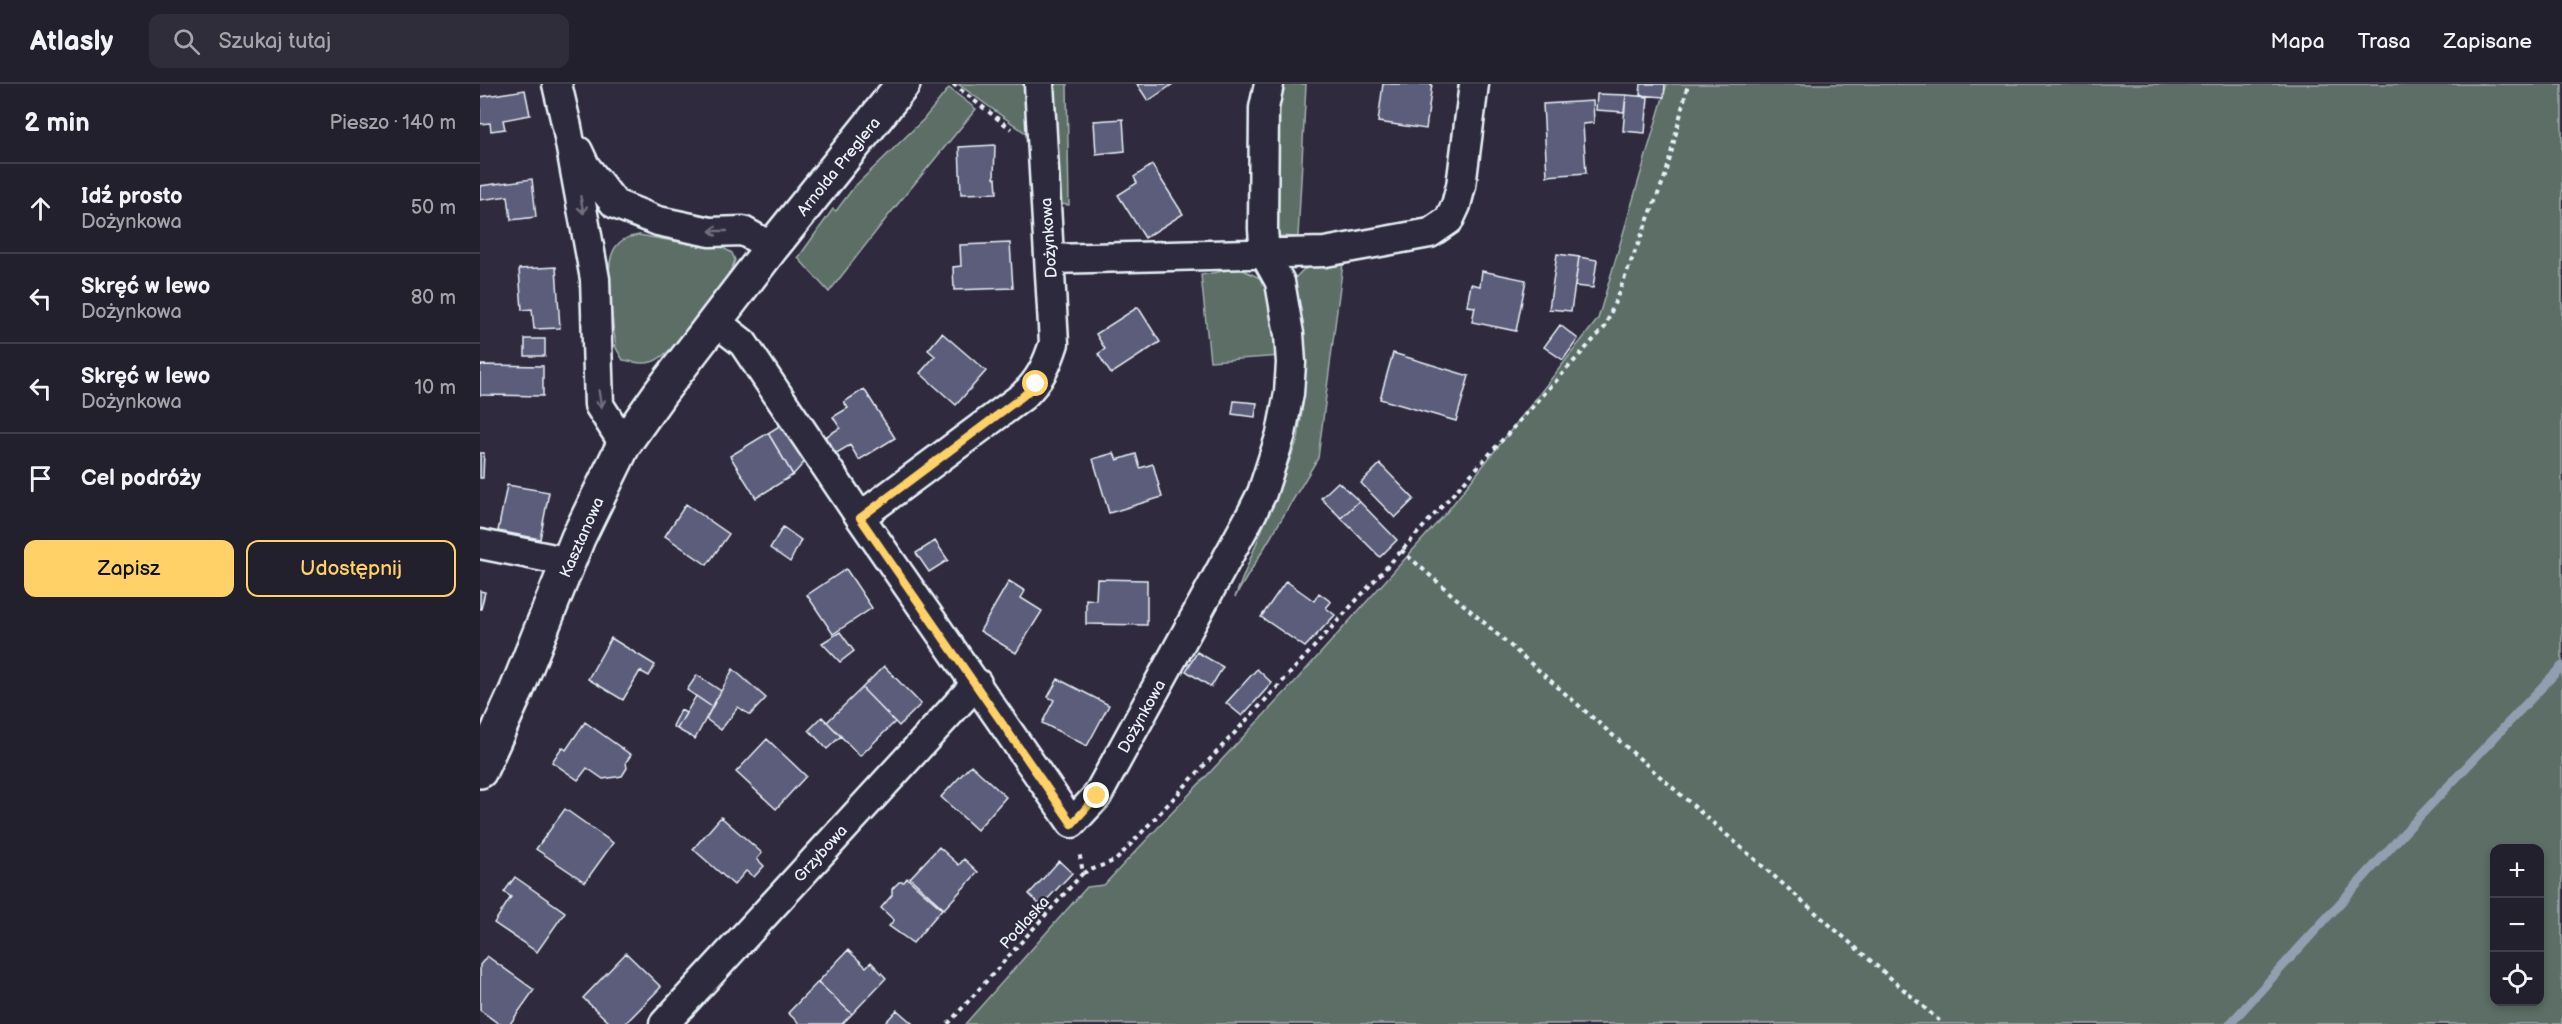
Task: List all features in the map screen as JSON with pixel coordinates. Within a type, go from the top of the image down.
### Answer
[{"type":"street","points":[[557,84],[595,279],[599,405],[624,444]]},
{"type":"street","name":"Arnolda Preglera","points":[[716,322],[772,247],[903,84]]},
{"type":"street","name":"Dożynkowa","points":[[860,518],[1023,396],[1036,384],[1047,366],[1054,343],[1051,259],[1039,84]]},
{"type":"street","points":[[1265,255],[1264,108],[1269,84]]},
{"type":"street","points":[[1051,259],[1325,252],[1430,233],[1449,220],[1456,205],[1461,186],[1474,84]]},
{"type":"street","points":[[567,127],[585,166],[615,204],[658,221],[710,232],[743,231],[772,247]]},
{"type":"street","name":"Dożynkowa","points":[[1072,824],[1097,796],[1231,554],[1262,493],[1281,434],[1289,393],[1291,363],[1289,334],[1280,282],[1265,255]]},
{"type":"street","points":[[716,322],[743,343],[860,518],[977,683],[1072,824]]},
{"type":"street","name":"Kasztanowa","points":[[481,764],[516,692],[569,562],[624,444],[660,393],[716,322]]},
{"type":"street","points":[[480,544],[569,562]]},
{"type":"street","name":"Grzybowa","points":[[664,1024],[977,683]]},
{"type":"path","points":[[953,84],[1043,153]]},
{"type":"path","points":[[1072,824],[1083,873],[1116,860],[1605,327],[1666,174],[1688,84]]},
{"type":"path","points":[[1401,550],[1943,1024]]},
{"type":"path","name":"Podlaska","points":[[948,1024],[1083,873]]},
{"type":"green space","points":[[958,84],[1027,84],[1031,137]]},
{"type":"green space","points":[[1053,84],[1067,84],[1069,205],[1060,204]]},
{"type":"green space","points":[[1281,84],[1306,84],[1298,237],[1278,236],[1275,217],[1272,179]]},
{"type":"green space","points":[[1667,84],[2562,84],[2562,1024],[965,1024],[1087,887],[1104,885],[1292,685],[1446,513],[1598,319]]},
{"type":"green space","points":[[949,88],[976,109],[829,292],[798,258],[833,209],[836,211],[854,187],[923,120]]},
{"type":"green space","points":[[639,235],[706,247],[722,247],[732,253],[735,260],[731,271],[683,336],[661,357],[644,363],[623,360],[616,348],[609,282],[609,268],[615,248],[625,239]]},
{"type":"green space","points":[[1320,263],[1343,263],[1318,458],[1235,597],[1298,439],[1304,396],[1303,353],[1295,278],[1303,270]]},
{"type":"green space","points":[[1239,268],[1262,279],[1274,298],[1282,356],[1210,361],[1201,275]]},
{"type":"building","points":[[1137,84],[1173,84],[1148,101]]},
{"type":"building","points":[[1383,84],[1432,84],[1426,129],[1378,122]]},
{"type":"building","points":[[1641,84],[1665,84],[1664,97],[1640,95]]},
{"type":"building","points":[[525,90],[530,115],[503,120],[505,129],[491,131],[490,123],[480,124],[480,97]]},
{"type":"building","points":[[1597,94],[1626,95],[1624,112],[1596,110]]},
{"type":"building","points":[[1626,95],[1648,97],[1645,133],[1623,131]]},
{"type":"building","points":[[1593,101],[1594,123],[1583,124],[1586,173],[1547,176],[1543,104]]},
{"type":"building","points":[[1123,119],[1125,151],[1096,154],[1094,121]]},
{"type":"building","points":[[995,145],[994,178],[996,178],[997,193],[961,194],[959,147]]},
{"type":"building","points":[[1152,165],[1183,214],[1145,238],[1118,195],[1137,183],[1134,177]]},
{"type":"building","points":[[532,179],[536,217],[511,220],[508,196],[480,200],[480,186]]},
{"type":"building","points":[[1010,243],[1013,288],[954,290],[953,267],[961,266],[960,245]]},
{"type":"building","points":[[1557,254],[1579,257],[1571,311],[1549,309]]},
{"type":"building","points":[[1579,257],[1597,260],[1593,288],[1575,286]]},
{"type":"building","points":[[556,267],[560,328],[534,329],[532,309],[522,310],[519,269]]},
{"type":"building","points":[[1482,271],[1526,280],[1516,331],[1472,322],[1475,307],[1467,306],[1471,284],[1480,286]]},
{"type":"building","points":[[1138,307],[1160,342],[1111,374],[1098,354],[1105,349],[1096,334]]},
{"type":"building","points":[[1560,325],[1578,339],[1563,360],[1544,347]]},
{"type":"building","points":[[942,333],[986,371],[956,405],[920,373],[935,356],[928,350]]},
{"type":"building","points":[[525,339],[545,339],[545,356],[525,356]]},
{"type":"building","points":[[1393,353],[1469,376],[1456,421],[1380,399]]},
{"type":"building","points":[[480,365],[543,366],[543,396],[480,395]]},
{"type":"building","points":[[864,389],[895,438],[859,460],[850,445],[835,454],[825,437],[840,428],[833,417],[848,408],[844,402]]},
{"type":"building","points":[[1234,401],[1257,403],[1255,417],[1232,414]]},
{"type":"building","points":[[784,423],[807,459],[793,475],[768,433]]},
{"type":"building","points":[[768,433],[793,475],[756,498],[730,456]]},
{"type":"building","points":[[480,453],[484,453],[483,478],[480,478]]},
{"type":"building","points":[[1114,453],[1117,460],[1136,454],[1140,468],[1153,464],[1162,497],[1109,513],[1093,459]]},
{"type":"building","points":[[1380,464],[1414,499],[1395,518],[1361,483]]},
{"type":"building","points":[[1338,482],[1359,501],[1341,518],[1321,498]]},
{"type":"building","points":[[507,485],[549,492],[540,539],[498,531]]},
{"type":"building","points":[[1359,501],[1397,540],[1380,557],[1341,518]]},
{"type":"building","points":[[686,504],[729,534],[707,565],[665,536]]},
{"type":"building","points":[[783,527],[801,540],[790,562],[770,548]]},
{"type":"building","points":[[935,541],[948,560],[929,572],[916,553]]},
{"type":"building","points":[[846,569],[872,608],[833,634],[807,595]]},
{"type":"building","points":[[1097,579],[1147,580],[1147,625],[1086,624],[1086,599],[1096,600]]},
{"type":"building","points":[[1009,581],[1025,591],[1021,598],[1042,611],[1016,653],[980,631]]},
{"type":"building","points":[[1286,581],[1314,601],[1319,593],[1331,602],[1326,608],[1335,615],[1305,647],[1261,617]]},
{"type":"building","points":[[480,591],[485,592],[481,609],[480,609]]},
{"type":"building","points":[[840,632],[854,651],[840,662],[822,643]]},
{"type":"building","points":[[611,638],[655,665],[649,676],[640,671],[623,700],[588,679]]},
{"type":"building","points":[[1197,652],[1223,667],[1211,687],[1186,671]]},
{"type":"building","points":[[884,666],[921,704],[899,726],[862,688]]},
{"type":"building","points":[[733,669],[766,698],[750,715],[738,707],[721,730],[706,719]]},
{"type":"building","points":[[1257,669],[1272,683],[1242,716],[1226,703]]},
{"type":"building","points":[[697,675],[721,691],[712,707],[687,690]]},
{"type":"building","points":[[1058,679],[1109,705],[1087,746],[1042,723],[1054,700],[1048,697]]},
{"type":"building","points":[[862,688],[895,722],[860,756],[827,722]]},
{"type":"building","points":[[696,696],[712,707],[695,739],[677,729]]},
{"type":"building","points":[[681,710],[686,713],[677,729],[673,726]]},
{"type":"building","points":[[822,717],[841,736],[827,749],[809,730]]},
{"type":"building","points":[[585,722],[631,755],[626,762],[627,768],[622,776],[603,779],[587,768],[578,780],[552,762],[562,747],[566,750]]},
{"type":"building","points":[[767,739],[806,776],[776,809],[736,772]]},
{"type":"building","points":[[971,765],[1006,797],[977,830],[941,797]]},
{"type":"building","points":[[565,809],[613,843],[585,882],[536,849]]},
{"type":"building","points":[[721,817],[762,853],[757,859],[764,866],[754,877],[746,871],[734,885],[693,849]]},
{"type":"building","points":[[939,847],[959,865],[964,859],[978,872],[944,909],[910,878]]},
{"type":"building","points":[[1059,861],[1072,873],[1041,906],[1029,894]]},
{"type":"building","points":[[515,877],[565,912],[537,952],[494,923],[511,897],[504,892]]},
{"type":"building","points":[[907,878],[942,909],[913,943],[889,926],[894,920],[881,908],[892,895],[892,889]]},
{"type":"building","points":[[848,950],[866,967],[871,962],[886,978],[852,1014],[818,982]]},
{"type":"building","points":[[626,953],[661,987],[625,1024],[611,1024],[583,998]]},
{"type":"building","points":[[487,956],[534,990],[510,1024],[499,1024],[480,1010],[480,965]]},
{"type":"building","points":[[818,982],[852,1014],[842,1024],[800,1024],[788,1013]]},
{"type":"building","points":[[897,1010],[913,1024],[884,1024]]},
{"type":"waterway","points":[[2230,1024],[2404,833],[2562,666]]},
{"type":"route","points":[[1036,384],[860,518],[977,683],[1072,824],[1097,796]]}]
